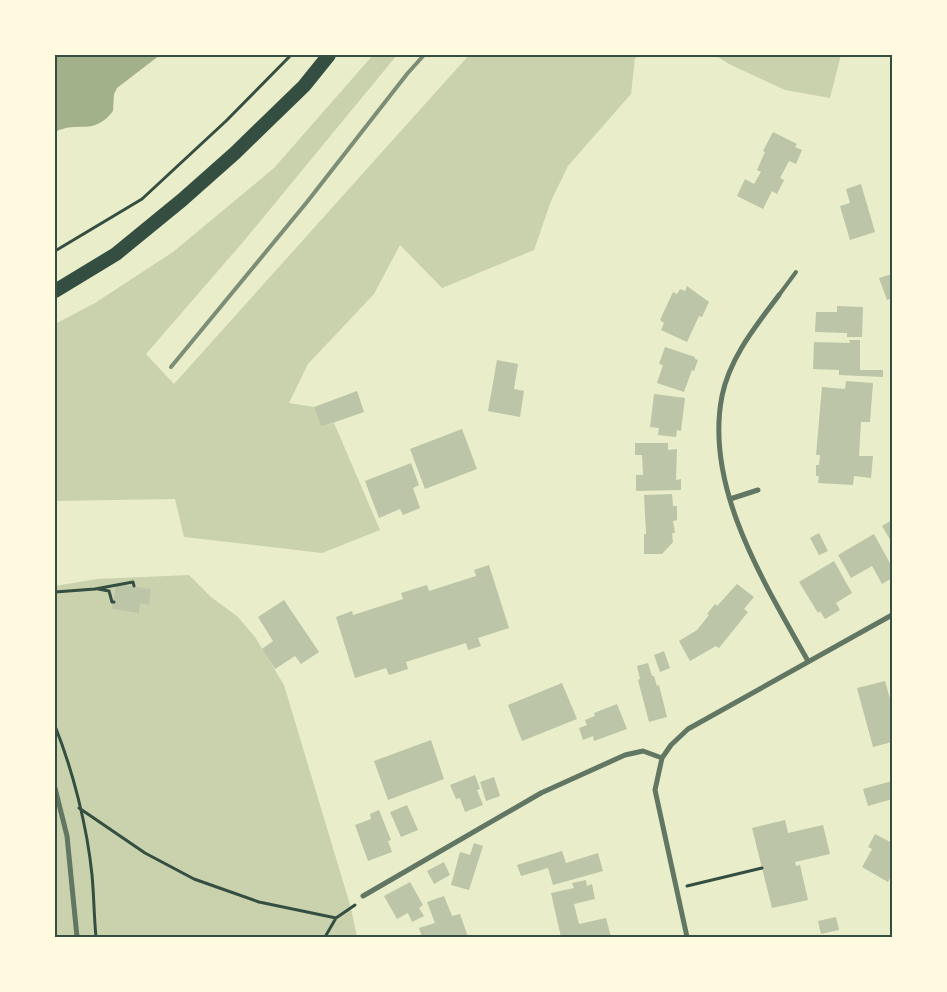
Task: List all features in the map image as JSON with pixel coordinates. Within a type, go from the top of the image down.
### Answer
[{"type":"highway","points":[[55,292],[116,254],[182,200],[235,153],[304,86],[329,55]]},
{"type":"street","points":[[779,295],[746,338],[733,366],[722,396],[719,447],[730,499],[742,537],[761,577],[808,662]]},
{"type":"street","points":[[730,499],[758,490]]},
{"type":"street","points":[[687,937],[655,790],[662,758],[671,745],[688,729],[892,615]]},
{"type":"street","points":[[363,896],[542,793],[625,754],[643,751],[662,758]]},
{"type":"street","points":[[55,788],[68,836],[77,937]]},
{"type":"lane","points":[[779,295],[796,272]]},
{"type":"path","points":[[55,251],[142,199],[226,121],[291,55]]},
{"type":"path","points":[[55,592],[94,589],[133,582],[134,586]]},
{"type":"path","points":[[94,589],[109,591],[112,602],[114,602]]},
{"type":"path","points":[[79,808],[145,853],[194,879],[259,902],[336,918]]},
{"type":"path","points":[[676,888],[762,868]]},
{"type":"path","points":[[325,937],[336,918],[358,903],[363,896]]},
{"type":"shaded area","points":[[55,55],[160,55],[117,88],[114,94],[113,111],[106,119],[92,126],[71,127],[55,132]]},
{"type":"shaded area","points":[[373,55],[397,55],[243,242],[146,354],[174,384],[469,55],[641,55],[635,58],[631,94],[568,166],[551,201],[534,250],[442,288],[400,245],[374,294],[308,364],[289,403],[314,407],[321,427],[334,423],[380,530],[322,553],[184,537],[175,499],[55,501],[55,324],[95,303],[173,252],[274,168]]},
{"type":"shaded area","points":[[715,55],[841,55],[830,98],[785,90],[729,64]]},
{"type":"shaded area","points":[[189,575],[211,597],[238,617],[255,637],[284,685],[351,908],[357,937],[55,937],[55,586],[97,579]]},
{"type":"building","points":[[773,132],[797,144],[795,147],[802,150],[796,164],[789,161],[780,178],[784,180],[777,194],[772,191],[763,209],[737,196],[745,179],[754,184],[761,172],[757,170],[765,152],[763,151]]},
{"type":"building","points":[[861,184],[875,232],[850,240],[840,206],[850,203],[846,189]]},
{"type":"building","points":[[892,274],[892,305],[890,299],[887,300],[879,278]]},
{"type":"building","points":[[687,286],[709,302],[702,317],[699,316],[687,342],[661,330],[664,323],[660,320],[673,292],[677,294],[680,289],[685,291]]},
{"type":"building","points":[[837,306],[863,307],[862,337],[847,337],[847,333],[815,332],[816,312],[837,312]]},
{"type":"building","points":[[849,340],[860,340],[860,370],[883,370],[883,377],[839,375],[839,370],[813,369],[814,342],[850,343]]},
{"type":"building","points":[[665,347],[695,357],[698,360],[684,392],[657,383],[663,365],[659,364]]},
{"type":"building","points":[[497,360],[518,364],[514,389],[524,391],[520,417],[488,411]]},
{"type":"building","points":[[846,381],[873,383],[870,422],[861,422],[859,456],[873,456],[871,478],[854,476],[853,485],[818,483],[819,476],[816,476],[816,465],[819,465],[820,455],[816,455],[822,387],[845,389]]},
{"type":"building","points":[[357,391],[364,412],[321,427],[314,407]]},
{"type":"building","points":[[654,394],[685,398],[681,431],[677,430],[676,437],[658,435],[659,428],[650,427]]},
{"type":"building","points":[[462,429],[477,469],[425,489],[410,449]]},
{"type":"building","points":[[635,443],[668,443],[668,450],[677,449],[676,480],[681,479],[681,490],[636,491],[636,475],[643,475],[642,455],[635,455]]},
{"type":"building","points":[[411,463],[419,485],[413,488],[420,508],[403,515],[400,509],[379,518],[365,481]]},
{"type":"building","points":[[672,494],[673,506],[677,506],[677,520],[673,521],[675,533],[672,533],[673,542],[662,554],[644,554],[644,534],[646,534],[644,495]]},
{"type":"building","points":[[892,520],[892,543],[882,526]]},
{"type":"building","points":[[819,533],[828,551],[819,555],[810,538]]},
{"type":"building","points":[[874,534],[892,567],[892,578],[882,584],[872,566],[851,578],[838,555]]},
{"type":"building","points":[[834,561],[852,593],[836,603],[840,610],[825,619],[820,611],[818,613],[799,582]]},
{"type":"building","points":[[489,565],[509,628],[478,638],[481,646],[468,650],[466,643],[406,662],[408,669],[389,675],[386,668],[355,678],[336,617],[352,611],[353,615],[403,599],[401,593],[427,585],[429,591],[476,576],[474,570]]},
{"type":"building","points":[[116,584],[151,589],[149,605],[140,603],[139,613],[112,609]]},
{"type":"building","points":[[737,584],[754,597],[744,609],[748,612],[719,648],[716,646],[690,661],[679,641],[697,630],[715,604],[717,606]]},
{"type":"building","points":[[284,600],[319,652],[301,664],[295,656],[275,669],[262,649],[273,641],[258,617]]},
{"type":"building","points":[[664,651],[670,668],[660,672],[654,655]]},
{"type":"building","points":[[648,663],[657,686],[659,685],[667,717],[649,722],[638,680],[640,679],[637,666]]},
{"type":"building","points":[[885,681],[892,706],[892,742],[873,747],[857,688]]},
{"type":"building","points":[[562,683],[577,719],[522,741],[508,705]]},
{"type":"building","points":[[617,704],[627,729],[594,741],[593,736],[583,740],[579,728],[587,725],[585,720],[595,716],[594,713]]},
{"type":"building","points":[[431,740],[444,779],[388,800],[374,761]]},
{"type":"building","points":[[475,775],[480,789],[477,790],[483,805],[465,812],[460,798],[456,799],[450,785]]},
{"type":"building","points":[[494,777],[500,796],[486,801],[480,782]]},
{"type":"building","points":[[892,781],[892,799],[868,806],[863,789]]},
{"type":"building","points":[[407,805],[418,830],[401,837],[390,812]]},
{"type":"building","points":[[379,810],[391,840],[388,841],[392,852],[368,861],[355,825],[371,819],[370,814]]},
{"type":"building","points":[[785,820],[788,833],[823,825],[830,854],[795,862],[796,866],[800,865],[808,900],[772,908],[752,828]]},
{"type":"building","points":[[875,834],[892,843],[892,874],[888,882],[862,867],[872,849],[868,847]]},
{"type":"building","points":[[474,843],[483,846],[469,890],[451,885],[460,852],[470,855]]},
{"type":"building","points":[[562,851],[566,863],[598,853],[603,871],[553,885],[548,868],[521,876],[517,865]]},
{"type":"building","points":[[444,862],[450,875],[434,884],[427,871]]},
{"type":"building","points":[[586,880],[587,886],[592,884],[595,899],[574,904],[579,924],[606,918],[611,937],[561,937],[551,893],[574,888],[572,883]]},
{"type":"building","points":[[410,882],[423,905],[419,908],[424,916],[412,922],[408,913],[397,919],[384,896]]},
{"type":"building","points":[[444,896],[452,916],[460,914],[468,937],[422,937],[419,928],[435,923],[427,902]]},
{"type":"building","points":[[836,917],[839,930],[821,934],[818,921]]},
{"type":"railway","points":[[171,367],[307,202],[424,55]]}]
